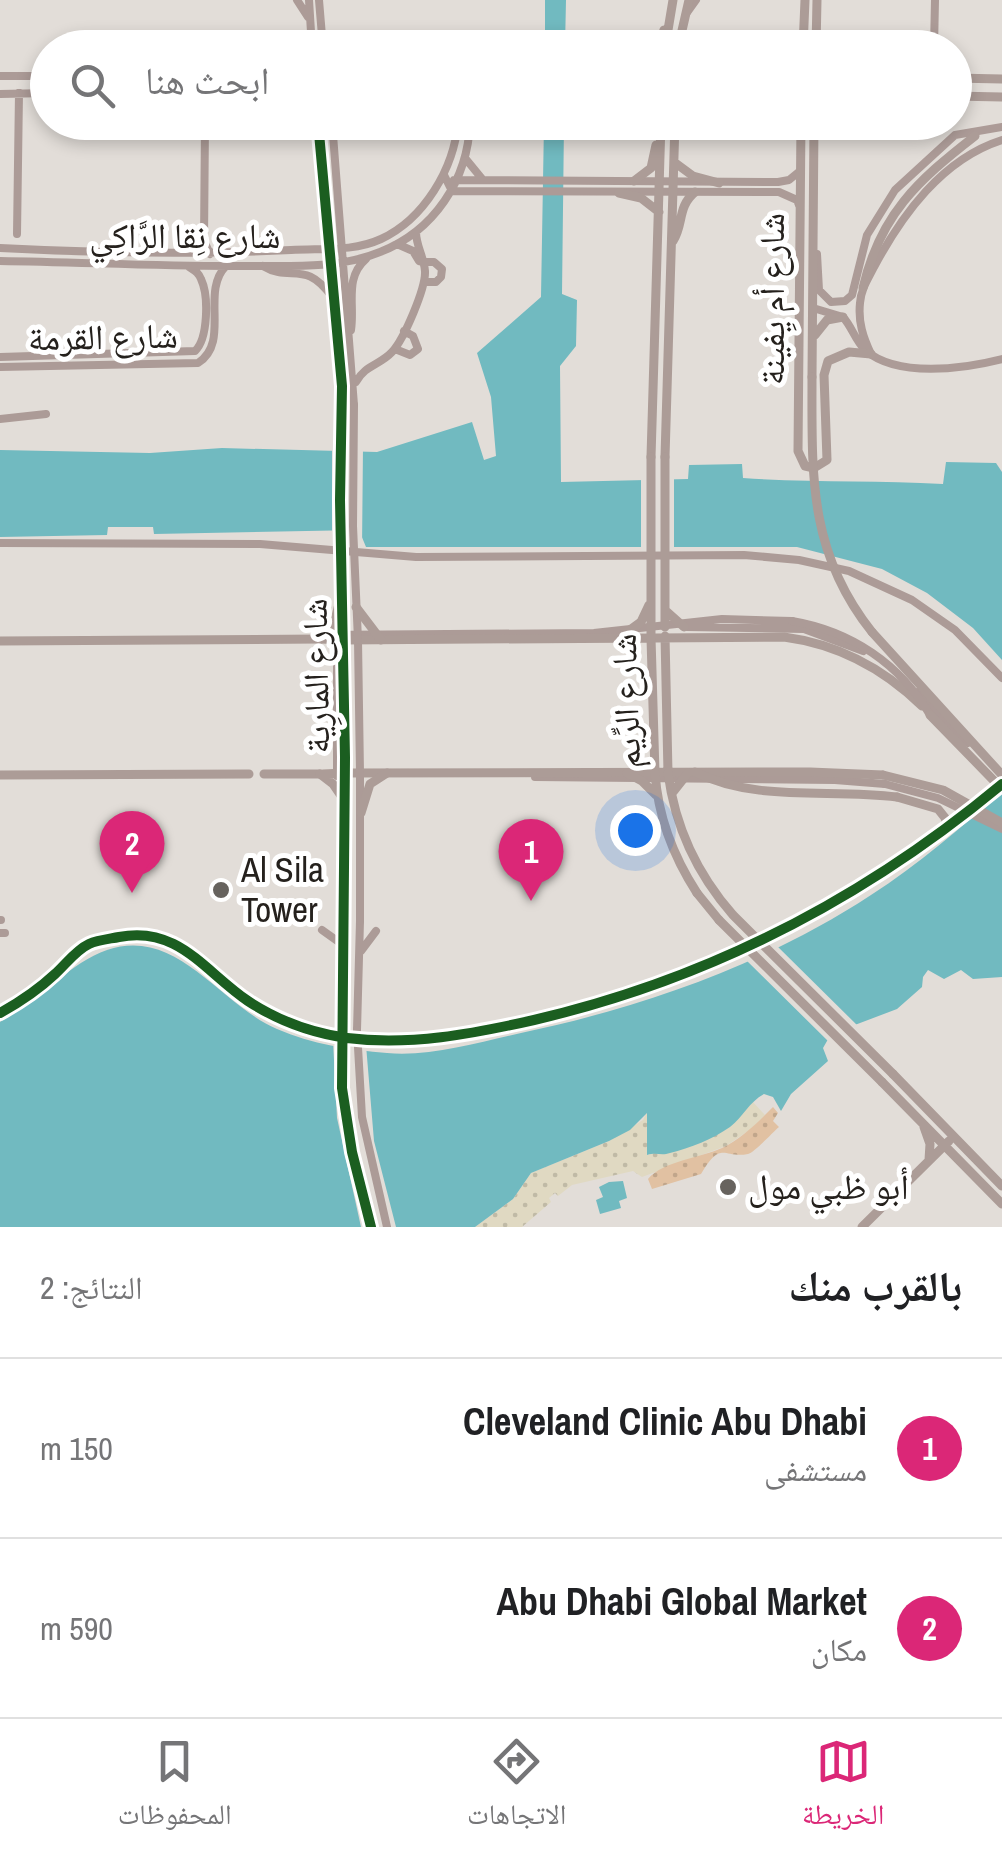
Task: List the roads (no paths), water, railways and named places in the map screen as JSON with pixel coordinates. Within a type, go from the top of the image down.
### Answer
[{"type":"main road","points":[[681,30],[689,0]]},
{"type":"main road","points":[[816,30],[817,0]]},
{"type":"main road","points":[[666,30],[671,2]]},
{"type":"main road","points":[[803,4],[803,30]]},
{"type":"main road","points":[[972,78],[1002,78]]},
{"type":"main road","points":[[972,96],[1002,97]]},
{"type":"main road","points":[[634,181],[651,168],[659,140]]},
{"type":"main road","name":"شارع الرِّيم","points":[[660,140],[650,458],[651,638],[655,773],[658,800],[672,848],[706,904],[1002,1204]]},
{"type":"main road","name":"شارع الرِّيم","points":[[675,140],[665,457],[665,632],[672,795],[690,851],[721,900],[1001,1185]]},
{"type":"main road","name":"شارع أم يِفينة","points":[[800,140],[798,451],[805,466],[814,468],[827,460],[824,375],[828,361],[849,352],[871,354]]},
{"type":"main road","name":"شارع أم يِفينة","points":[[814,140],[814,501],[824,546],[858,613],[1002,782]]},
{"type":"main road","points":[[862,288],[876,241],[894,212],[917,184],[970,140]]},
{"type":"main road","points":[[674,162],[693,176],[719,183]]},
{"type":"main road","points":[[671,243],[678,234],[682,207],[695,192]]},
{"type":"main road","points":[[618,193],[640,198],[659,212]]},
{"type":"main road","points":[[799,262],[813,308]]},
{"type":"main road","points":[[813,342],[822,324],[843,317]]},
{"type":"main road","points":[[322,639],[334,624],[341,596]]},
{"type":"main road","points":[[620,638],[644,619],[652,598]]},
{"type":"main road","points":[[356,607],[382,640]]},
{"type":"main road","points":[[665,610],[684,627]]},
{"type":"main road","points":[[0,639],[651,638],[665,632],[770,636],[824,646],[885,676],[1002,782]]},
{"type":"main road","points":[[672,795],[692,772]]},
{"type":"main road","points":[[692,772],[769,791],[897,797],[940,811],[946,819],[944,832]]},
{"type":"main road","points":[[264,774],[829,772],[896,777],[954,795],[1002,826]]},
{"type":"main road","points":[[361,813],[370,784],[387,773]]},
{"type":"main road","points":[[627,773],[646,784],[658,800]]},
{"type":"main road","points":[[0,776],[249,774]]},
{"type":"main road","points":[[320,774],[334,784],[344,800]]},
{"type":"main road","points":[[920,1120],[929,1139],[930,1161]]},
{"type":"main road","points":[[862,1227],[954,1136]]},
{"type":"street","points":[[296,0],[309,20]]},
{"type":"street","points":[[309,0],[310,30]]},
{"type":"street","points":[[318,0],[321,30]]},
{"type":"street","points":[[683,17],[696,0]]},
{"type":"street","points":[[934,30],[935,0]]},
{"type":"street","points":[[0,76],[30,76]]},
{"type":"street","points":[[17,93],[17,234]]},
{"type":"street","points":[[0,94],[30,93]]},
{"type":"street","points":[[972,132],[1002,127]]},
{"type":"street","points":[[206,140],[204,240],[210,254]]},
{"type":"street","name":"شارع المارِية","points":[[320,140],[342,405],[342,1088],[352,1152],[372,1227]]},
{"type":"street","name":"شارع المارِية","points":[[333,140],[354,386],[361,813],[356,1030],[359,1098],[387,1227]]},
{"type":"street","name":"شارع نِقا الرَّاكِي","points":[[0,248],[210,254],[357,248],[387,237],[413,216],[445,178],[454,140]]},
{"type":"street","name":"شارع نِقا الرَّاكِي","points":[[0,261],[263,266],[370,256],[416,232],[452,191],[467,140]]},
{"type":"street","points":[[814,224],[820,290],[831,302],[845,301],[852,295],[866,235],[896,190],[950,140]]},
{"type":"street","points":[[871,354],[859,322],[862,288],[897,224],[970,156],[1002,140]]},
{"type":"street","points":[[464,158],[483,180]]},
{"type":"street","points":[[673,188],[695,192],[773,187],[800,171]]},
{"type":"street","points":[[445,178],[634,181],[660,188]]},
{"type":"street","points":[[445,178],[452,191],[618,193],[719,183],[773,187],[797,200],[800,210]]},
{"type":"street","points":[[354,386],[364,370],[395,349],[424,282],[416,232]]},
{"type":"street","points":[[398,244],[412,250],[421,264],[418,296]]},
{"type":"street","points":[[349,334],[352,281],[360,264],[370,256]]},
{"type":"street","points":[[421,264],[434,262],[440,266],[441,276],[436,282]]},
{"type":"street","name":"شارع القرمة","points":[[0,367],[198,363],[207,357],[212,346],[216,278],[226,266]]},
{"type":"street","points":[[263,266],[276,272],[306,273],[334,299]]},
{"type":"street","name":"شارع القرمة","points":[[0,357],[192,353],[203,342],[204,306],[201,278],[189,267]]},
{"type":"street","points":[[424,282],[436,282]]},
{"type":"street","points":[[436,282],[442,293]]},
{"type":"street","name":"شارع القرمة","points":[[204,306],[208,297],[214,300]]},
{"type":"street","points":[[813,308],[843,317],[860,344],[894,368],[974,365],[1002,359]]},
{"type":"street","points":[[395,349],[410,356],[418,349],[413,336],[404,331]]},
{"type":"street","points":[[351,348],[361,360],[372,364]]},
{"type":"street","points":[[0,419],[46,414]]},
{"type":"street","points":[[0,542],[260,544],[416,557],[744,555],[799,560],[848,571],[912,600],[955,630],[1002,678]]},
{"type":"street","points":[[0,639],[340,638],[594,632],[722,618],[826,629],[873,653],[902,677],[930,716]]},
{"type":"street","points":[[0,1013],[45,983],[85,946],[144,935],[184,948],[248,1001],[305,1028],[340,1037],[386,1041],[459,1036],[610,999],[779,934],[838,902],[944,832],[1002,782],[918,692],[886,665],[839,640],[792,624],[684,627],[665,632]]},
{"type":"street","points":[[0,776],[671,775],[885,784],[938,798],[1002,826]]},
{"type":"street","points":[[322,930],[343,946]]},
{"type":"street","points":[[359,956],[376,931]]},
{"type":"water","points":[[545,0],[566,0],[565,30],[545,30]]},
{"type":"water","points":[[544,140],[564,140],[562,294],[577,300],[576,346],[560,366],[561,482],[688,479],[689,465],[742,464],[743,478],[943,484],[946,462],[996,463],[1002,472],[1002,660],[973,628],[927,593],[882,569],[797,547],[366,547],[359,530],[154,534],[153,527],[108,527],[107,535],[0,537],[0,450],[150,453],[222,448],[377,452],[472,422],[484,460],[496,456],[491,397],[477,353],[541,297]]},
{"type":"water","points":[[1002,792],[1002,977],[973,979],[961,970],[944,979],[928,970],[922,987],[897,1009],[831,1034],[823,1048],[828,1061],[791,1094],[781,1111],[773,1097],[764,1094],[735,1123],[701,1143],[667,1154],[647,1155],[647,1113],[630,1130],[609,1141],[531,1173],[513,1199],[475,1227],[0,1227],[0,1022],[93,956],[132,945],[155,949],[196,971],[256,1017],[304,1039],[387,1053],[454,1048],[613,1010],[747,962],[831,920],[888,883]]},
{"type":"water","points":[[623,1181],[627,1198],[619,1201],[621,1208],[600,1214],[596,1200],[603,1197],[599,1187]]},
{"type":"place","name":"Al Sila Tower","points":[[221,890]]},
{"type":"place","name":"Abu Dhabi Global Market","points":[[132,893]]},
{"type":"place","name":"Cleveland Clinic Abu Dhabi","points":[[531,901]]},
{"type":"place","name":"أبو ظبي مول","points":[[728,1187]]}]
